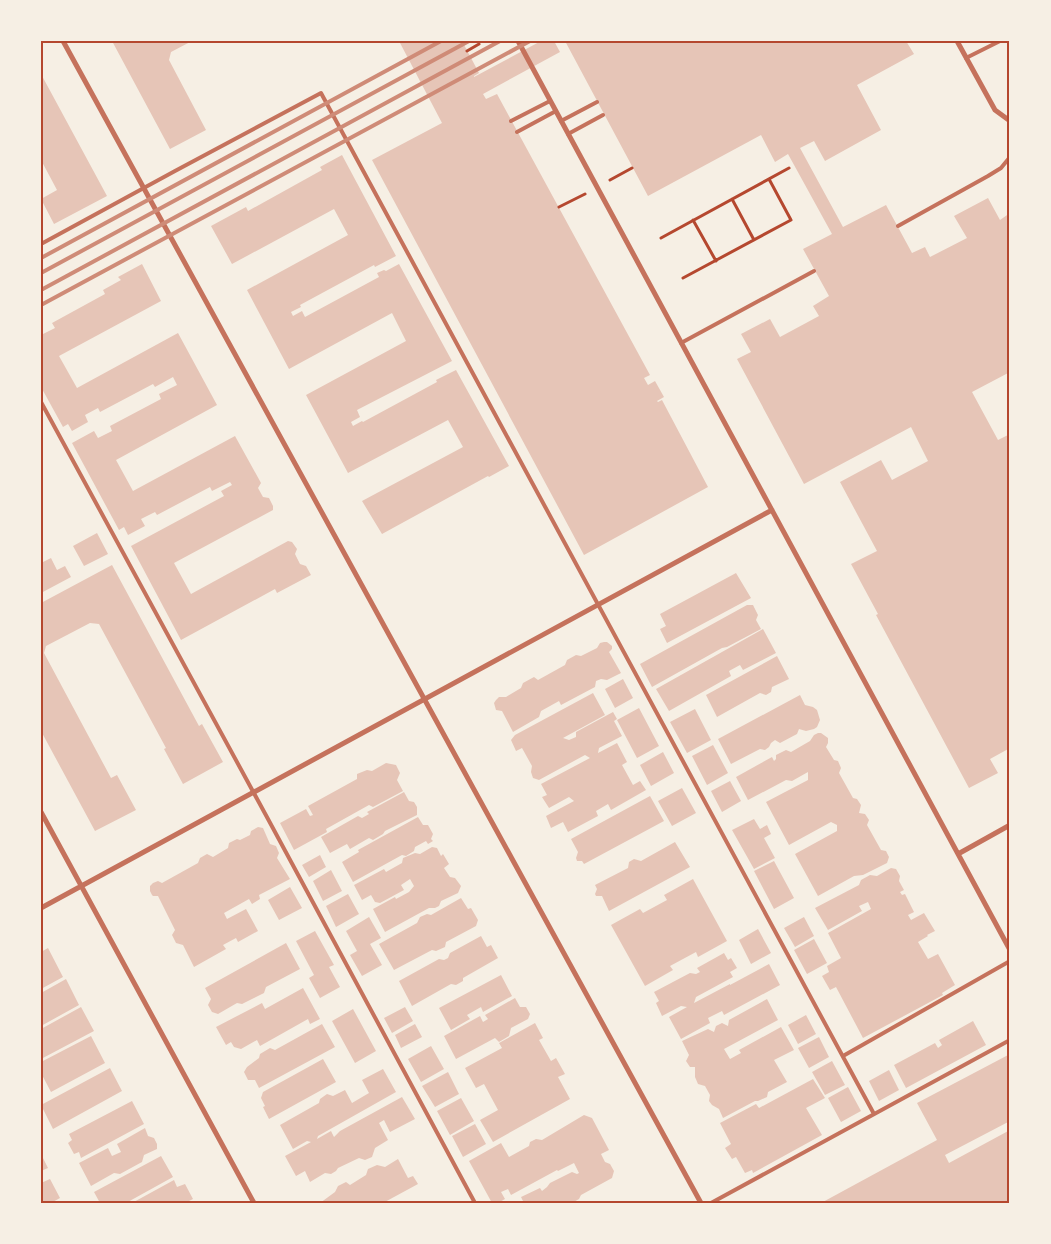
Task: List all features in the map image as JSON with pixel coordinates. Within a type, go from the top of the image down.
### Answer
[{"type":"street","points":[[63,41],[701,1203]]},
{"type":"street","points":[[518,41],[1010,950]]},
{"type":"street","points":[[957,41],[995,110],[1010,121]]},
{"type":"street","points":[[41,908],[772,510]]},
{"type":"street","points":[[41,812],[254,1203]]},
{"type":"street","points":[[958,854],[1010,825]]},
{"type":"lane","points":[[966,58],[1000,41]]},
{"type":"lane","points":[[41,244],[321,94],[874,1114]]},
{"type":"lane","points":[[511,121],[550,101]]},
{"type":"lane","points":[[561,121],[597,102]]},
{"type":"lane","points":[[517,132],[556,111]]},
{"type":"lane","points":[[568,134],[603,115]]},
{"type":"lane","points":[[898,226],[995,172],[1010,157]]},
{"type":"lane","points":[[681,343],[814,271]]},
{"type":"lane","points":[[41,402],[475,1203]]},
{"type":"lane","points":[[843,1056],[1010,961]]},
{"type":"lane","points":[[711,1203],[1010,1040]]},
{"type":"path","points":[[467,51],[479,44]]},
{"type":"path","points":[[661,238],[789,168]]},
{"type":"path","points":[[683,278],[791,220],[769,179]]},
{"type":"path","points":[[732,199],[754,240]]},
{"type":"path","points":[[693,220],[716,261]]},
{"type":"building","points":[[112,41],[192,41],[171,52],[169,60],[206,130],[170,149]]},
{"type":"building","points":[[399,41],[462,41],[479,73],[474,77],[541,41],[554,41],[560,52],[483,94],[486,99],[497,94],[650,375],[644,378],[648,385],[655,381],[664,397],[657,401],[662,400],[708,487],[584,555],[372,160],[442,123]]},
{"type":"building","points":[[565,41],[906,41],[914,54],[857,85],[881,130],[825,161],[814,141],[800,148],[843,227],[886,205],[912,253],[925,247],[930,257],[967,238],[954,216],[988,198],[1000,220],[1010,213],[1010,372],[972,392],[998,440],[1010,434],[1010,748],[990,759],[998,773],[969,788],[876,615],[878,614],[851,564],[877,551],[840,482],[881,460],[892,480],[928,461],[911,427],[804,484],[737,359],[751,352],[741,334],[770,319],[780,337],[819,316],[813,306],[829,296],[803,249],[832,234],[788,154],[775,162],[761,135],[648,196]]},
{"type":"building","points":[[41,74],[107,196],[54,224],[41,199],[57,190],[41,160]]},
{"type":"building","points":[[342,155],[396,256],[375,267],[374,265],[300,305],[301,307],[291,312],[293,316],[302,311],[305,317],[379,277],[377,273],[386,271],[399,264],[452,361],[357,410],[360,417],[351,422],[353,426],[456,370],[509,466],[382,534],[362,501],[463,447],[448,420],[348,473],[306,395],[406,341],[392,313],[289,369],[247,290],[348,235],[334,209],[232,264],[211,226],[246,207],[248,211],[322,170],[320,167]]},
{"type":"building","points":[[142,264],[161,301],[59,356],[77,388],[178,333],[217,405],[116,460],[133,491],[235,436],[261,483],[258,488],[263,497],[269,498],[273,510],[174,563],[191,594],[288,541],[292,542],[297,549],[295,554],[300,564],[306,566],[311,575],[277,593],[275,589],[181,640],[131,546],[224,496],[221,491],[232,485],[230,482],[212,491],[210,487],[157,515],[155,512],[141,519],[145,526],[128,535],[124,527],[119,530],[72,443],[94,431],[98,438],[112,431],[110,426],[161,399],[159,394],[177,385],[173,377],[155,387],[153,384],[100,412],[98,408],[85,415],[88,422],[72,431],[68,424],[63,427],[41,387],[41,335],[55,328],[52,323],[105,294],[103,290],[121,280],[118,277]]},
{"type":"building","points":[[97,533],[108,554],[84,566],[73,546]]},
{"type":"building","points":[[51,558],[57,570],[65,566],[71,577],[41,593],[41,563]]},
{"type":"building","points":[[112,565],[199,726],[202,724],[223,762],[183,784],[164,749],[166,748],[99,624],[90,623],[46,646],[44,653],[111,778],[117,775],[136,810],[95,831],[41,731],[41,603]]},
{"type":"building","points":[[736,573],[751,598],[667,643],[660,629],[666,626],[660,614]]},
{"type":"building","points":[[747,605],[753,605],[758,615],[756,620],[761,629],[722,648],[652,687],[640,664]]},
{"type":"building","points":[[763,629],[776,653],[743,670],[740,665],[729,671],[731,676],[669,711],[656,689]]},
{"type":"building","points":[[604,642],[612,646],[609,652],[621,673],[607,680],[601,679],[596,681],[595,687],[561,705],[559,701],[541,711],[539,717],[513,732],[502,711],[496,710],[494,703],[499,697],[506,697],[521,688],[523,683],[534,677],[538,680],[565,665],[567,660],[576,655],[581,656]]},
{"type":"building","points":[[777,656],[789,679],[772,687],[771,692],[766,695],[760,693],[717,717],[706,695]]},
{"type":"building","points":[[623,679],[633,698],[615,708],[605,689]]},
{"type":"building","points":[[593,693],[605,715],[563,738],[569,740],[576,737],[576,732],[613,712],[617,719],[614,721],[622,736],[599,748],[598,753],[617,743],[627,762],[622,765],[633,785],[640,781],[646,790],[611,810],[608,804],[596,811],[598,816],[568,832],[563,822],[551,828],[546,816],[574,801],[569,797],[549,808],[542,797],[547,795],[541,784],[590,758],[585,755],[539,780],[533,778],[532,766],[522,748],[516,751],[511,740],[515,735]]},
{"type":"building","points":[[800,695],[805,705],[817,710],[820,720],[817,727],[806,731],[799,729],[797,734],[780,743],[775,740],[765,750],[760,749],[731,764],[718,739]]},
{"type":"building","points":[[639,708],[659,746],[637,758],[617,720]]},
{"type":"building","points":[[695,709],[711,740],[687,753],[670,722]]},
{"type":"building","points":[[818,733],[828,738],[826,747],[834,760],[838,761],[841,768],[839,773],[853,798],[857,799],[861,805],[859,813],[865,814],[869,820],[867,825],[881,850],[886,851],[889,857],[887,863],[863,875],[854,876],[818,896],[795,854],[837,831],[837,825],[831,822],[789,845],[766,802],[808,780],[808,772],[792,781],[786,780],[748,800],[736,777],[772,757],[774,761],[776,755],[786,750],[791,752],[810,741]]},
{"type":"building","points":[[713,745],[728,773],[707,785],[692,756]]},
{"type":"building","points":[[663,752],[674,773],[651,786],[640,765]]},
{"type":"building","points":[[386,763],[396,765],[400,773],[397,780],[403,791],[373,807],[369,805],[326,829],[327,832],[294,850],[280,823],[306,809],[310,816],[313,815],[308,806],[357,779],[357,774],[367,770],[372,771]]},
{"type":"building","points":[[730,781],[741,801],[722,812],[711,791]]},
{"type":"building","points":[[682,788],[696,813],[672,826],[658,801]]},
{"type":"building","points":[[404,792],[409,801],[414,802],[417,807],[417,815],[385,831],[373,840],[369,838],[350,849],[347,844],[330,853],[321,837],[358,816],[362,818],[369,814],[367,812]]},
{"type":"building","points":[[650,796],[664,821],[584,864],[582,861],[577,861],[578,852],[571,839]]},
{"type":"building","points":[[418,817],[423,825],[428,825],[433,834],[431,839],[433,841],[428,844],[426,841],[415,847],[414,851],[406,856],[402,855],[353,882],[342,862],[359,852],[358,850]]},
{"type":"building","points":[[754,819],[760,829],[767,825],[771,834],[764,838],[775,858],[754,869],[732,830]]},
{"type":"building","points":[[258,827],[263,828],[270,844],[276,846],[279,853],[277,858],[290,879],[259,895],[260,899],[252,904],[249,899],[224,913],[227,919],[246,909],[258,931],[238,942],[236,938],[223,945],[226,949],[194,967],[183,945],[176,943],[172,935],[175,930],[158,896],[152,895],[150,886],[158,881],[162,883],[198,863],[200,858],[207,854],[213,857],[228,848],[229,843],[250,835],[251,831]]},
{"type":"building","points":[[675,842],[690,867],[609,911],[602,896],[596,896],[597,889],[595,885],[628,868],[629,862],[634,859],[641,861]]},
{"type":"building","points":[[432,847],[437,848],[441,856],[443,854],[449,864],[444,868],[450,877],[455,878],[461,886],[458,893],[441,901],[439,906],[429,908],[385,932],[373,909],[409,892],[414,886],[410,879],[401,885],[404,890],[380,903],[375,902],[371,895],[362,900],[354,885],[384,869],[386,872],[402,863],[403,858],[415,853],[420,854]]},
{"type":"building","points":[[320,855],[326,867],[309,877],[302,865]]},
{"type":"building","points":[[774,861],[794,898],[774,909],[754,871]]},
{"type":"building","points":[[891,868],[896,869],[900,876],[899,881],[904,890],[900,892],[902,895],[905,894],[914,912],[908,915],[911,920],[924,913],[935,931],[918,942],[928,959],[938,954],[955,985],[942,993],[943,995],[863,1038],[836,987],[830,990],[822,976],[829,972],[827,966],[841,958],[828,933],[871,909],[868,902],[859,906],[862,911],[828,930],[815,908],[859,885],[861,880],[870,875],[877,876]]},
{"type":"building","points":[[331,870],[342,891],[323,901],[313,881]]},
{"type":"building","points":[[693,879],[727,941],[698,957],[696,952],[670,966],[673,970],[645,986],[611,925],[640,909],[643,913],[667,900],[664,895]]},
{"type":"building","points":[[290,887],[302,908],[279,920],[268,900]]},
{"type":"building","points":[[348,894],[359,914],[336,927],[326,906]]},
{"type":"building","points":[[461,898],[468,909],[471,908],[478,920],[476,926],[446,942],[445,947],[436,951],[432,950],[394,970],[379,944],[417,923],[420,917],[427,914],[431,915]]},
{"type":"building","points":[[369,917],[381,938],[370,944],[382,965],[362,976],[350,955],[357,951],[346,931]]},
{"type":"building","points":[[804,917],[814,936],[795,947],[784,928]]},
{"type":"building","points":[[758,929],[771,953],[751,964],[739,940]]},
{"type":"building","points":[[315,931],[334,965],[329,967],[340,987],[320,998],[309,978],[314,975],[296,941]]},
{"type":"building","points":[[481,936],[487,947],[491,945],[498,958],[463,978],[463,981],[456,985],[451,984],[412,1006],[399,981],[439,959],[444,960],[448,958],[450,953]]},
{"type":"building","points":[[814,939],[827,963],[807,974],[794,950]]},
{"type":"building","points":[[286,943],[300,969],[266,987],[264,993],[242,1004],[237,1003],[218,1014],[212,1012],[208,1005],[211,999],[205,988]]},
{"type":"building","points":[[48,948],[63,977],[41,989],[41,952]]},
{"type":"building","points":[[724,953],[728,960],[731,958],[737,968],[730,972],[733,977],[696,997],[694,1003],[769,964],[780,985],[724,1015],[722,1011],[708,1018],[710,1023],[681,1039],[669,1017],[687,1007],[681,1006],[662,1016],[656,1003],[659,1001],[654,992],[690,973],[696,974],[700,972],[697,968]]},
{"type":"building","points":[[501,975],[512,996],[483,1012],[481,1007],[467,1015],[470,1019],[451,1030],[439,1008]]},
{"type":"building","points":[[66,979],[79,1005],[41,1026],[41,993]]},
{"type":"building","points":[[303,988],[320,1019],[310,1024],[308,1019],[260,1046],[257,1040],[241,1049],[234,1047],[231,1042],[226,1045],[216,1027],[262,1003],[265,1009]]},
{"type":"building","points":[[515,998],[520,1007],[526,1007],[530,1014],[528,1019],[511,1028],[509,1036],[499,1042],[495,1038],[456,1059],[444,1036],[480,1016],[483,1022],[488,1019],[485,1015]]},
{"type":"building","points":[[767,999],[778,1020],[724,1049],[730,1059],[741,1053],[739,1050],[781,1027],[794,1050],[774,1060],[787,1082],[768,1092],[767,1097],[755,1101],[723,1118],[719,1109],[709,1101],[710,1095],[705,1086],[698,1084],[695,1077],[695,1067],[690,1067],[686,1061],[689,1055],[682,1041],[708,1029],[714,1032],[716,1026],[722,1023],[728,1026],[729,1020]]},
{"type":"building","points":[[81,1007],[94,1031],[41,1059],[41,1029]]},
{"type":"building","points":[[405,1007],[413,1021],[392,1033],[384,1018]]},
{"type":"building","points":[[353,1009],[376,1051],[355,1063],[332,1021]]},
{"type":"building","points":[[806,1015],[816,1034],[798,1044],[788,1025]]},
{"type":"building","points":[[973,1021],[986,1045],[906,1088],[894,1065],[935,1043],[938,1048],[942,1045],[939,1040]]},
{"type":"building","points":[[535,1023],[543,1038],[539,1040],[551,1061],[556,1058],[565,1074],[558,1077],[570,1099],[493,1142],[480,1120],[498,1110],[484,1084],[476,1088],[465,1068],[502,1048],[499,1043]]},
{"type":"building","points":[[322,1024],[335,1047],[259,1088],[255,1080],[248,1080],[244,1072],[247,1067],[259,1058],[260,1054],[270,1048],[275,1050]]},
{"type":"building","points":[[415,1024],[422,1037],[401,1048],[395,1035]]},
{"type":"building","points":[[91,1036],[105,1063],[51,1092],[41,1073],[41,1062]]},
{"type":"building","points":[[819,1037],[829,1057],[809,1068],[798,1048]]},
{"type":"building","points":[[431,1046],[444,1069],[421,1082],[408,1059]]},
{"type":"building","points":[[1010,1054],[1010,1121],[945,1155],[949,1163],[1010,1130],[1010,1203],[821,1203],[937,1140],[917,1103]]},
{"type":"building","points":[[323,1059],[336,1082],[269,1119],[261,1098],[263,1092]]},
{"type":"building","points":[[832,1061],[845,1085],[825,1095],[812,1072]]},
{"type":"building","points":[[110,1068],[122,1091],[53,1129],[41,1105]]},
{"type":"building","points":[[383,1069],[396,1092],[318,1136],[317,1139],[331,1131],[334,1137],[340,1131],[402,1097],[415,1119],[390,1132],[384,1120],[379,1123],[388,1140],[375,1148],[372,1157],[365,1160],[359,1158],[338,1168],[331,1174],[325,1173],[310,1182],[305,1171],[296,1176],[285,1156],[311,1142],[307,1141],[293,1149],[280,1125],[319,1103],[320,1099],[327,1094],[333,1096],[345,1090],[352,1103],[369,1093],[362,1080]]},
{"type":"building","points":[[889,1070],[899,1090],[879,1101],[869,1081]]},
{"type":"building","points":[[448,1072],[459,1094],[435,1107],[422,1086]]},
{"type":"building","points":[[813,1079],[825,1098],[806,1108],[822,1135],[753,1173],[752,1170],[745,1173],[736,1157],[732,1159],[725,1148],[731,1144],[720,1123],[756,1104],[759,1108]]},
{"type":"building","points":[[848,1087],[861,1111],[841,1122],[828,1098]]},
{"type":"building","points":[[461,1098],[474,1121],[450,1135],[437,1111]]},
{"type":"building","points":[[132,1101],[144,1124],[81,1158],[79,1152],[74,1154],[68,1143],[72,1140],[69,1134]]},
{"type":"building","points":[[584,1115],[592,1118],[609,1150],[601,1154],[605,1162],[610,1164],[614,1171],[612,1178],[581,1195],[579,1199],[572,1203],[524,1203],[521,1197],[540,1188],[542,1191],[550,1183],[572,1172],[579,1173],[574,1163],[511,1195],[508,1189],[501,1192],[505,1199],[498,1203],[492,1203],[469,1161],[501,1143],[509,1157],[529,1146],[530,1142],[536,1139],[542,1140]]},
{"type":"building","points":[[475,1124],[486,1144],[463,1157],[452,1136]]},
{"type":"building","points":[[145,1128],[148,1136],[154,1138],[157,1149],[144,1155],[142,1162],[120,1174],[114,1173],[91,1186],[79,1163],[108,1148],[112,1156],[121,1152],[117,1144]]},
{"type":"building","points":[[41,1154],[48,1168],[41,1171]]},
{"type":"building","points":[[161,1156],[173,1177],[126,1203],[100,1203],[94,1192]]},
{"type":"building","points":[[398,1159],[408,1178],[413,1176],[418,1184],[383,1203],[320,1203],[335,1192],[338,1186],[346,1182],[350,1185],[366,1175],[368,1169],[377,1165],[385,1167]]},
{"type":"building","points":[[50,1179],[60,1198],[51,1203],[41,1203],[41,1183]]},
{"type":"building","points":[[174,1180],[177,1187],[185,1184],[193,1199],[185,1203],[132,1203]]},
{"type":"railway","points":[[41,258],[441,41]]},
{"type":"railway","points":[[41,273],[469,41]]},
{"type":"railway","points":[[41,290],[500,41]]},
{"type":"railway","points":[[41,305],[530,41]]}]
